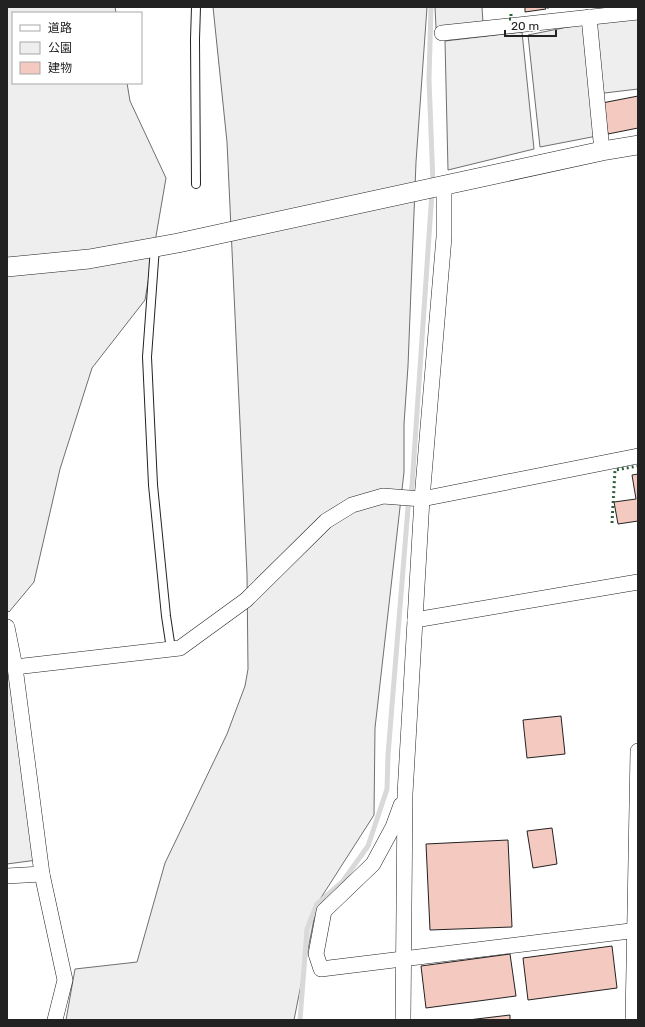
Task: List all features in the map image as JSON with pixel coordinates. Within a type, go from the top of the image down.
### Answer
[{"type":"street","points":[[442,33],[638,12]]},
{"type":"street","points":[[589,17],[602,151]]},
{"type":"street","points":[[7,267],[89,259],[155,247],[602,151],[638,146]]},
{"type":"street","points":[[403,1020],[405,794],[422,499],[444,237],[443,186]]},
{"type":"street","points":[[15,667],[180,648],[246,600],[326,521],[352,505],[383,496],[422,499],[638,456]]},
{"type":"street","points":[[415,620],[638,582]]},
{"type":"street","points":[[7,627],[15,667],[42,874],[65,980],[55,1020]]},
{"type":"street","points":[[633,1020],[636,930],[638,751]]},
{"type":"street","points":[[405,794],[394,827],[373,864],[324,911],[316,954],[321,969],[636,930]]},
{"type":"street","points":[[7,876],[42,874]]},
{"type":"lane","points":[[196,7],[196,184]]},
{"type":"lane","points":[[155,247],[147,357],[153,485],[166,616],[171,649]]},
{"type":"green space","points":[[7,7],[115,7],[116,12],[12,12],[12,84],[127,84],[130,101],[166,178],[145,300],[92,368],[60,469],[34,582],[9,612],[7,610]]},
{"type":"green space","points":[[213,7],[427,7],[416,162],[408,366],[404,424],[404,472],[375,728],[374,815],[317,904],[294,1020],[66,1020],[75,969],[137,962],[165,863],[227,734],[245,686],[248,669],[247,574],[227,142]]},
{"type":"green space","points":[[435,7],[482,7],[483,23],[436,28]]},
{"type":"green space","points":[[638,12],[638,89],[596,94],[595,17]]},
{"type":"green space","points":[[522,32],[534,149],[448,170],[445,41]]},
{"type":"green space","points":[[7,641],[37,860],[7,864]]},
{"type":"shaded area","points":[[583,24],[597,136],[540,147],[528,35]]},
{"type":"building","points":[[525,7],[545,7],[546,9],[525,12]]},
{"type":"building","points":[[638,96],[638,128],[608,134],[602,103]]},
{"type":"building","points":[[638,474],[638,521],[618,524],[614,502],[636,499],[632,475]]},
{"type":"building","points":[[561,716],[565,754],[527,758],[523,720]]},
{"type":"building","points":[[552,828],[557,864],[533,868],[527,831]]},
{"type":"building","points":[[508,840],[512,927],[430,930],[426,844]]},
{"type":"building","points":[[612,946],[617,988],[528,1000],[523,958]]},
{"type":"building","points":[[510,954],[516,996],[426,1008],[421,966]]},
{"type":"building","points":[[510,1015],[510,1020],[468,1020]]},
{"type":"waterway","points":[[431,7],[429,79],[433,184]]},
{"type":"waterway","points":[[300,1020],[307,929],[317,904],[343,881],[368,846],[387,789],[388,755],[408,508],[412,486],[432,192]]},
{"type":"hedge","points":[[509,19],[511,19],[511,13]]},
{"type":"hedge","points":[[612,523],[615,470],[638,466]]}]
